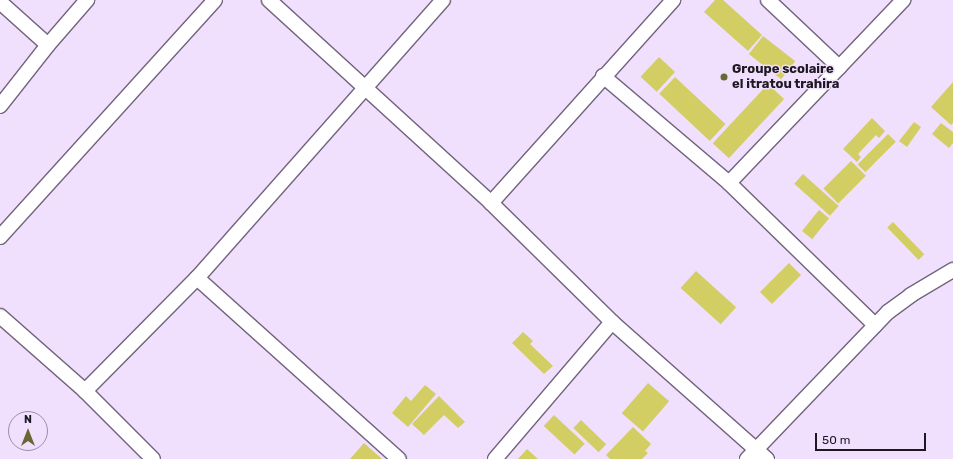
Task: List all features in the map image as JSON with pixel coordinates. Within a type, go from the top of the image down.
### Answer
[{"type":"street","points":[[0,106],[48,45],[87,0]]},
{"type":"street","points":[[0,237],[215,0]]},
{"type":"street","points":[[269,0],[491,203],[612,322],[757,456],[888,312],[911,295],[953,270]]},
{"type":"street","points":[[85,390],[197,278],[443,0]]},
{"type":"street","points":[[491,203],[603,76],[673,0]]},
{"type":"street","points":[[768,0],[839,67]]},
{"type":"street","points":[[729,184],[903,0]]},
{"type":"street","points":[[0,2],[48,45]]},
{"type":"street","points":[[603,76],[729,184],[875,326]]},
{"type":"street","points":[[197,278],[399,459]]},
{"type":"street","points":[[0,316],[85,390],[153,459]]},
{"type":"street","points":[[495,459],[612,322]]},
{"type":"building","points":[[715,0],[723,0],[762,35],[748,51],[704,12]]},
{"type":"building","points":[[763,36],[795,61],[781,79],[749,54]]},
{"type":"building","points":[[659,57],[675,72],[657,92],[641,77]]},
{"type":"building","points":[[675,77],[725,124],[710,141],[659,94]]},
{"type":"building","points":[[953,82],[953,123],[951,125],[931,107]]},
{"type":"building","points":[[768,84],[784,99],[729,158],[713,143]]},
{"type":"building","points":[[872,118],[885,131],[879,138],[876,135],[858,154],[861,157],[857,162],[843,149]]},
{"type":"building","points":[[914,122],[921,127],[907,147],[899,141]]},
{"type":"building","points":[[941,123],[953,132],[953,143],[949,148],[932,134]]},
{"type":"building","points":[[888,134],[896,142],[865,172],[858,164]]},
{"type":"building","points":[[851,161],[866,176],[838,203],[823,189]]},
{"type":"building","points":[[803,174],[839,206],[830,216],[794,184]]},
{"type":"building","points":[[819,210],[829,218],[812,239],[802,231]]},
{"type":"building","points":[[893,222],[924,254],[919,260],[887,228]]},
{"type":"building","points":[[789,263],[801,275],[772,304],[760,292]]},
{"type":"building","points":[[696,271],[736,307],[721,324],[681,288]]},
{"type":"building","points":[[523,332],[533,341],[530,344],[553,366],[544,374],[512,343]]},
{"type":"building","points":[[648,383],[669,401],[643,432],[622,413]]},
{"type":"building","points":[[425,385],[436,394],[408,427],[392,413],[406,396],[411,401]]},
{"type":"building","points":[[439,396],[465,422],[458,428],[444,415],[424,435],[412,424]]},
{"type":"building","points":[[554,415],[585,444],[574,455],[544,426]]},
{"type":"building","points":[[581,420],[606,444],[599,452],[573,428]]},
{"type":"building","points":[[633,427],[651,444],[645,451],[648,453],[642,459],[610,459],[606,455]]},
{"type":"building","points":[[364,443],[382,459],[350,459]]},
{"type":"building","points":[[527,449],[538,459],[518,459]]},
{"type":"place","name":"Groupe scolaire el itratou trahira","points":[[724,77]]}]
